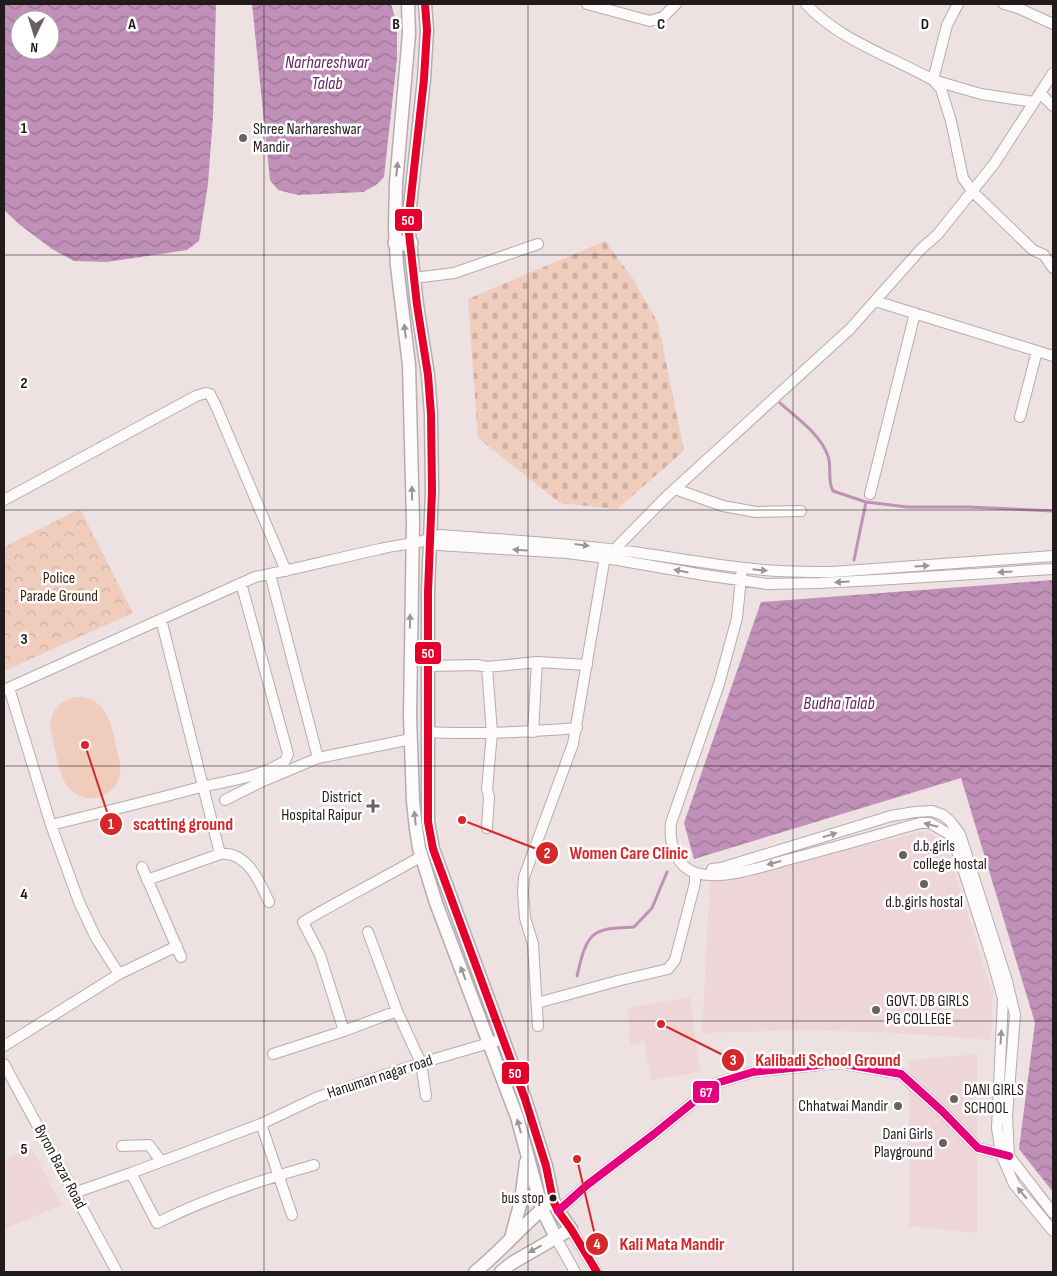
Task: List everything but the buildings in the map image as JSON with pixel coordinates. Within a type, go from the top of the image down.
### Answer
[{"type":"main road","points":[[408,4],[410,34],[396,183],[403,243],[409,365],[412,542],[411,739],[416,829],[436,903],[517,1117],[542,1210],[556,1238]]},
{"type":"main road","points":[[426,4],[427,30],[424,79],[408,224],[403,243],[414,278],[428,375],[431,414],[432,491],[427,732],[428,822],[433,849],[528,1109],[546,1166],[555,1205],[571,1229],[512,1262],[501,1272]]},
{"type":"main road","points":[[510,1240],[520,1201],[526,1153]]},
{"type":"main road","points":[[475,1272],[510,1240],[525,1223],[542,1210],[555,1205]]},
{"type":"street","points":[[587,4],[650,21],[663,17],[676,4]]},
{"type":"street","points":[[806,4],[818,17],[836,29],[933,80],[981,94],[1037,98],[1053,106]]},
{"type":"street","points":[[933,80],[947,25],[958,4]]},
{"type":"street","points":[[1004,4],[1018,8],[1053,24]]},
{"type":"street","points":[[538,1026],[533,944],[525,918],[522,892],[524,876],[566,768],[576,728],[606,558],[675,489],[850,329],[921,249],[937,235],[994,164],[1037,98],[1050,83],[1053,73]]},
{"type":"street","points":[[933,80],[940,89],[951,121],[963,178],[972,191],[1033,250],[1044,254],[1053,268]]},
{"type":"street","points":[[414,278],[454,272],[538,244]]},
{"type":"street","points":[[875,301],[1053,356]]},
{"type":"street","points":[[870,494],[915,313]]},
{"type":"street","points":[[1020,417],[1037,351]]},
{"type":"street","points":[[5,497],[196,396],[206,393],[210,394],[286,571]]},
{"type":"street","points":[[675,489],[723,506],[756,512],[801,511]]},
{"type":"street","points":[[119,974],[96,938],[79,902],[51,825],[6,689],[255,576],[286,571],[412,542],[430,540],[440,535],[571,544],[742,568],[799,572],[832,572],[1053,556]]},
{"type":"street","points":[[430,540],[438,545],[567,553],[606,558],[767,584],[819,583],[1053,568]]},
{"type":"street","points":[[742,568],[735,628],[719,684],[671,823],[670,836],[674,851],[682,864],[695,873],[708,875],[728,874],[754,869],[920,823],[930,823],[948,834],[954,842],[1003,999],[998,1128],[1005,1155],[1014,1184],[1053,1231]]},
{"type":"street","points":[[270,574],[318,758]]},
{"type":"street","points":[[51,825],[203,787],[242,780],[275,768],[285,761],[288,754],[241,583]]},
{"type":"street","points":[[161,619],[220,854]]},
{"type":"street","points":[[428,666],[477,665],[487,667],[537,662],[587,665]]},
{"type":"street","points":[[533,732],[537,662]]},
{"type":"street","points":[[487,667],[492,733],[487,828]]},
{"type":"street","points":[[427,732],[459,734],[533,732],[576,728]]},
{"type":"street","points":[[225,800],[318,758],[411,739]]},
{"type":"street","points":[[682,864],[703,870],[721,868],[891,816],[915,812],[932,811],[950,821],[960,834],[973,872],[1008,981],[1015,1015],[1005,1155]]},
{"type":"street","points":[[147,880],[220,854],[228,853],[241,860],[250,868],[258,878],[269,902]]},
{"type":"street","points":[[344,1030],[320,954],[303,922],[350,894],[364,889],[422,856]]},
{"type":"street","points":[[142,867],[182,957]]},
{"type":"street","points":[[537,1003],[621,980],[668,970],[675,960],[696,883],[695,873]]},
{"type":"street","points":[[368,932],[397,1011],[421,1063],[426,1096]]},
{"type":"street","points":[[4,1046],[119,974],[177,946]]},
{"type":"street","points":[[273,1054],[397,1011]]},
{"type":"street","name":"Hanuman nagar road","points":[[74,1192],[131,1173],[261,1124],[318,1097],[421,1063],[503,1039]]},
{"type":"street","points":[[555,1205],[587,1185],[717,1083],[753,1072],[839,1063],[901,1074],[942,1111],[978,1148],[1005,1155],[1053,1214]]},
{"type":"street","name":"Byron Bazar Road","points":[[4,1064],[8,1083],[14,1081],[117,1272]]},
{"type":"street","points":[[261,1124],[292,1215]]},
{"type":"street","points":[[122,1146],[149,1145],[161,1161]]},
{"type":"street","points":[[131,1173],[157,1223],[204,1202],[278,1175],[314,1165]]},
{"type":"street","points":[[571,1229],[597,1272]]},
{"type":"street","points":[[556,1238],[575,1272]]},
{"type":"shaded area","points":[[921,832],[932,834],[947,847],[993,995],[991,1040],[899,1033],[803,1030],[702,1033],[710,882]]},
{"type":"shaded area","points":[[690,997],[700,1072],[651,1080],[644,1041],[630,1045],[628,1008]]},
{"type":"shaded area","name":"Dani Girls Playground","points":[[977,1054],[977,1233],[909,1226],[909,1060]]},
{"type":"shaded area","points":[[32,1148],[61,1205],[4,1229],[4,1161]]},
{"type":"green space","points":[[605,241],[633,279],[658,323],[684,451],[617,509],[560,503],[478,438],[468,299]]},
{"type":"green space","name":"Police Parade Ground","points":[[80,509],[133,613],[4,671],[4,547]]},
{"type":"green space","points":[[75,697],[87,698],[97,703],[104,710],[109,719],[120,763],[120,774],[117,783],[111,791],[95,798],[85,798],[76,794],[68,787],[59,768],[50,727],[52,716],[60,704]]},
{"type":"water","points":[[4,4],[216,4],[213,117],[208,184],[199,241],[187,250],[107,262],[74,261],[52,249],[20,225],[4,210]]},
{"type":"water","name":"Narhareshwar Talab","points":[[252,4],[391,4],[397,24],[397,59],[384,177],[376,185],[363,192],[298,195],[278,190],[270,180]]},
{"type":"water","name":"Budha Talab","points":[[1053,580],[1053,1192],[1019,1149],[1035,1023],[961,778],[694,859],[684,823],[761,602]]},
{"type":"waterway","points":[[780,403],[820,441],[828,456],[830,483],[833,491],[866,502],[907,507],[969,507],[1053,511]]},
{"type":"waterway","points":[[854,560],[866,502]]},
{"type":"waterway","points":[[577,976],[583,953],[591,937],[604,930],[634,927],[652,908],[667,872]]},
{"type":"transit line","name":"50","points":[[425,4],[427,30],[424,79],[408,224],[417,305],[428,375],[431,414],[432,491],[428,592],[428,822],[433,849],[525,1099],[546,1166],[553,1200],[597,1272]]},
{"type":"transit line","name":"67","points":[[558,1211],[587,1185],[717,1083],[753,1072],[839,1063],[901,1074],[942,1111],[978,1148],[1009,1156]]},
{"type":"place","name":"Shree Narhareshwar Mandir","points":[[243,138]]},
{"type":"place","name":"scatting ground","points":[[85,745]]},
{"type":"place","name":"District Hospital Raipur","points":[[373,806]]},
{"type":"place","name":"Women Care Clinic","points":[[462,820]]},
{"type":"place","name":"d.b.girls college hostal","points":[[903,855]]},
{"type":"place","name":"d.b.girls hostal","points":[[924,884]]},
{"type":"place","name":"GOVT. DB GIRLS PG COLLEGE","points":[[876,1010]]},
{"type":"place","name":"Kalibadi School Ground","points":[[661,1024]]},
{"type":"place","name":"DANI GIRLS SCHOOL","points":[[954,1099]]},
{"type":"place","name":"Chhatwai Mandir","points":[[898,1106]]},
{"type":"place","name":"Dani Girls Playground","points":[[943,1143]]},
{"type":"place","name":"Kali Mata Mandir","points":[[577,1159]]},
{"type":"place","name":"bus stop","points":[[553,1198]]}]
